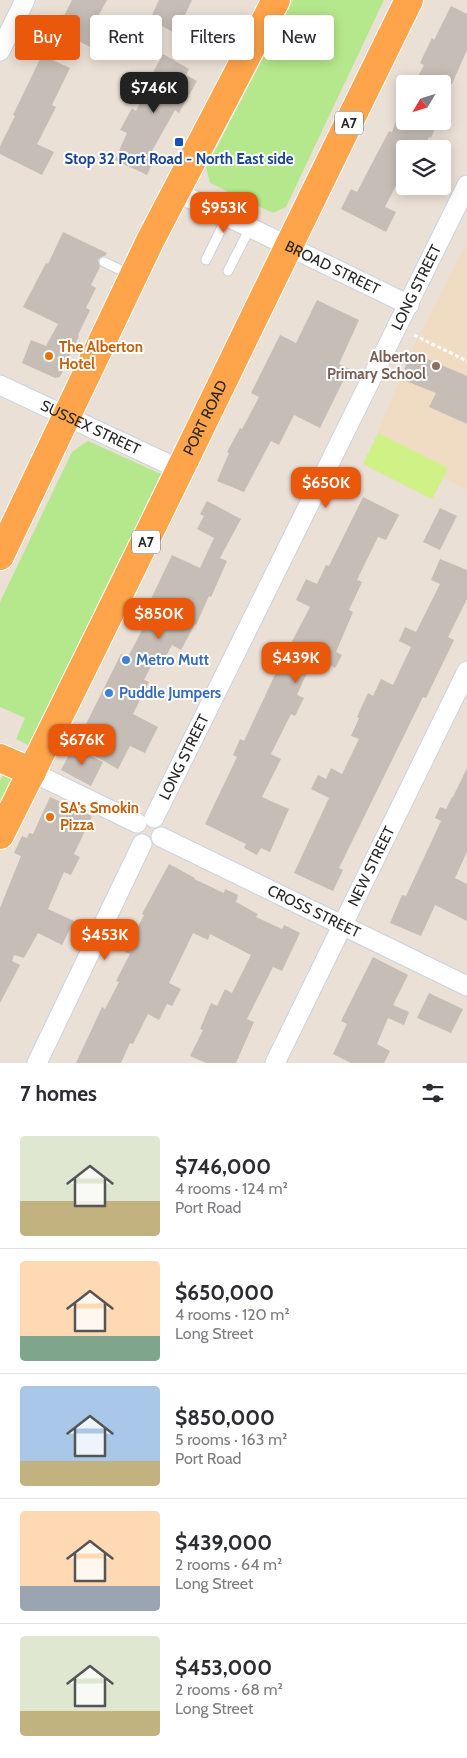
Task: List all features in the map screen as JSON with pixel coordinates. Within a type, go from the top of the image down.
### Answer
[{"type":"highway","points":[[0,556],[175,191],[276,0]]},
{"type":"highway","name":"PORT ROAD","points":[[0,835],[182,470],[288,246],[409,0]]},
{"type":"highway","points":[[0,758],[32,772]]},
{"type":"street","points":[[0,51],[24,0]]},
{"type":"street","name":"LONG STREET","points":[[146,821],[409,305],[467,185]]},
{"type":"street","name":"BROAD STREET","points":[[175,191],[409,305]]},
{"type":"street","name":"SUSSEX STREET","points":[[0,384],[182,470]]},
{"type":"street","name":"NEW STREET","points":[[275,1063],[467,671]]},
{"type":"street","points":[[32,772],[146,821],[161,825],[161,837],[152,844],[142,844],[136,837],[135,827],[146,821]]},
{"type":"street","name":"CROSS STREET","points":[[161,837],[467,986]]},
{"type":"street","points":[[37,1063],[142,844]]},
{"type":"lane","points":[[206,260],[227,217]]},
{"type":"lane","points":[[228,271],[250,228]]},
{"type":"lane","points":[[104,262],[134,276]]},
{"type":"path","points":[[414,335],[467,361]]},
{"type":"shaded area","name":"Alberton Primary School","points":[[467,243],[467,490],[443,478],[432,499],[363,464],[378,433],[411,352]]},
{"type":"green space","points":[[293,0],[384,0],[286,207],[273,213],[210,183],[206,168],[264,56],[264,60],[334,60],[334,15],[285,15]]},
{"type":"green space","points":[[378,433],[448,468],[432,499],[363,464]]},
{"type":"green space","points":[[88,441],[161,474],[30,746],[16,739],[25,718],[0,707],[0,602],[72,452]]},
{"type":"green space","points":[[6,768],[15,777],[0,808],[0,781]]},
{"type":"building","points":[[72,0],[107,0],[99,15],[90,15],[90,47],[80,42],[80,15],[64,15]]},
{"type":"building","points":[[159,0],[192,0],[185,15],[172,15],[172,32],[162,26],[162,15],[152,15]]},
{"type":"building","points":[[451,6],[467,14],[467,50],[452,84],[451,75],[419,75],[424,65],[420,63],[432,38],[434,40]]},
{"type":"building","points":[[163,54],[189,69],[186,75],[197,81],[179,113],[175,110],[152,151],[157,153],[147,175],[115,160],[127,133],[120,130],[132,108],[136,111],[154,77],[151,76],[160,60],[162,60]]},
{"type":"building","points":[[40,60],[53,60],[70,68],[52,105],[56,107],[37,144],[54,152],[42,175],[0,154],[0,146],[15,116],[13,115]]},
{"type":"building","points":[[396,121],[396,130],[434,130],[431,138],[429,137],[428,140],[396,140],[396,186],[385,207],[396,212],[386,232],[341,209],[351,189],[357,192],[389,131],[392,132]]},
{"type":"building","points":[[63,232],[107,253],[98,260],[100,267],[91,285],[96,288],[86,308],[90,310],[60,377],[55,378],[22,363],[31,340],[46,346],[58,324],[23,307],[46,263],[48,264]]},
{"type":"building","points":[[317,300],[359,320],[339,364],[349,369],[320,428],[294,415],[279,445],[271,441],[244,492],[217,481],[229,453],[227,452],[259,397],[251,393],[280,335],[296,343]]},
{"type":"building","points":[[411,352],[467,376],[467,424],[429,407],[436,393],[401,379]]},
{"type":"building","points":[[363,497],[399,515],[386,540],[378,537],[357,580],[362,582],[349,610],[353,612],[336,652],[342,655],[335,668],[314,657],[297,695],[304,698],[295,716],[291,714],[271,754],[281,759],[262,797],[289,809],[270,852],[261,848],[257,855],[244,848],[246,844],[205,824],[237,757],[233,755],[240,739],[244,741],[279,666],[310,607],[296,600],[306,579],[317,584],[326,565],[329,566]]},
{"type":"building","points":[[207,501],[241,519],[220,558],[227,561],[211,597],[209,596],[196,625],[181,650],[172,645],[165,658],[157,654],[144,680],[149,682],[133,714],[158,727],[145,753],[130,746],[118,769],[93,755],[105,733],[86,724],[121,654],[128,657],[155,605],[149,603],[172,555],[200,568],[214,538],[197,529],[204,516],[200,514]]},
{"type":"building","points":[[440,508],[457,516],[440,550],[423,542]]},
{"type":"building","points":[[440,559],[467,570],[467,599],[448,637],[454,640],[426,698],[423,697],[339,868],[343,870],[333,891],[294,873],[329,798],[311,789],[318,775],[326,779],[331,768],[342,774],[359,739],[351,736],[368,693],[373,696],[381,679],[393,685],[411,647],[399,641],[405,627],[416,632],[440,584],[431,580]]},
{"type":"building","points":[[73,747],[103,762],[91,786],[61,770]]},
{"type":"building","points":[[467,768],[467,852],[455,878],[467,884],[467,921],[435,905],[421,936],[390,923],[402,895],[406,896],[441,821],[435,818],[440,807],[446,809]]},
{"type":"building","points":[[50,797],[92,816],[74,854],[80,857],[71,875],[64,872],[48,909],[74,921],[62,945],[38,933],[24,958],[14,955],[12,961],[20,965],[0,1003],[0,908],[21,856],[14,853],[22,836],[27,838],[29,833],[33,834]]},
{"type":"building","points":[[169,864],[194,879],[224,893],[225,889],[238,895],[236,902],[258,914],[256,917],[282,929],[284,925],[300,933],[282,971],[273,967],[247,1019],[254,1022],[236,1063],[206,1063],[190,1056],[203,1030],[200,1029],[211,1003],[217,1006],[225,989],[232,993],[251,955],[210,934],[208,940],[193,933],[169,983],[181,989],[172,1006],[167,1004],[159,1020],[148,1014],[133,1044],[130,1043],[121,1063],[76,1063],[102,1007],[105,1009],[119,982],[116,981],[130,954],[125,952],[144,915],[142,914]]},
{"type":"building","points":[[373,957],[408,975],[393,1005],[409,1012],[404,1025],[388,1018],[377,1044],[390,1051],[384,1063],[351,1063],[333,1054],[347,1024],[341,1021]]},
{"type":"building","points":[[429,993],[463,1009],[451,1033],[417,1018]]},
{"type":"place","name":"Stop 32 Port Road - North East side","points":[[179,142]]},
{"type":"place","name":"The Alberton Hotel","points":[[49,356]]},
{"type":"place","name":"Alberton Primary School","points":[[436,366]]},
{"type":"place","name":"Metro Mutt","points":[[126,660]]},
{"type":"place","name":"Puddle Jumpers","points":[[109,693]]},
{"type":"place","name":"SA's Smokin Pizza","points":[[50,817]]}]
